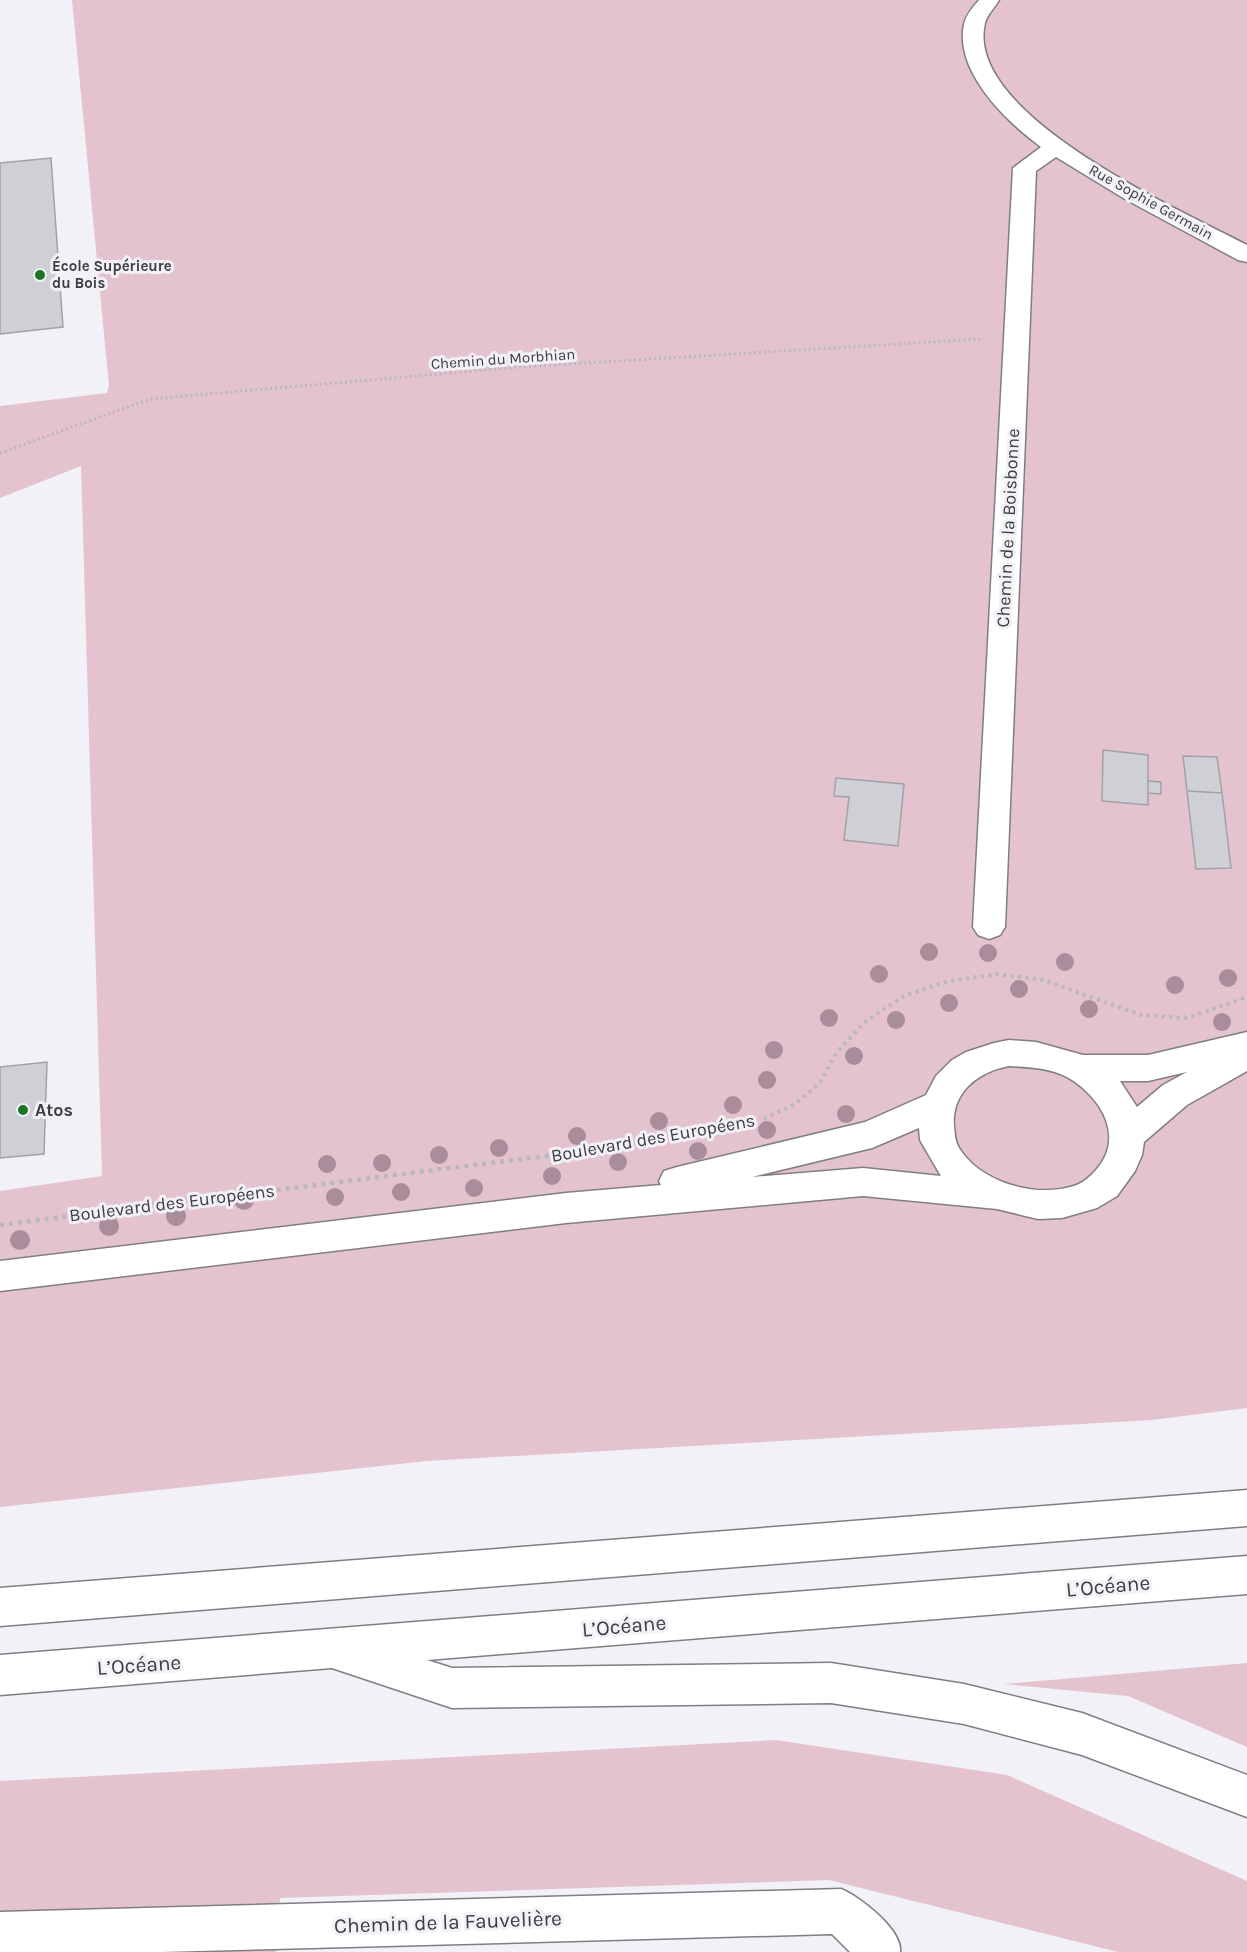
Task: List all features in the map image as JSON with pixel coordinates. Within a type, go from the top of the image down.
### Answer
[{"type":"main road","name":"Rue Sophie Germain","points":[[989,0],[974,24],[974,46],[1003,100],[1025,124],[1057,146],[1247,255]]},
{"type":"main road","name":"Chemin de la Boisbonne","points":[[988,927],[1025,168],[1057,146]]},
{"type":"main road","points":[[1080,1068],[1148,1068],[1247,1045]]},
{"type":"main road","points":[[0,1276],[566,1208],[863,1182],[993,1196],[1020,1204],[1048,1206],[1074,1201],[1098,1191],[1115,1176],[1125,1156],[1128,1135],[1122,1109],[1105,1086],[1080,1068],[1046,1055],[1009,1053],[977,1061],[951,1079],[936,1105],[935,1130],[945,1156],[965,1179],[993,1196]]},
{"type":"main road","points":[[1128,1135],[1174,1095],[1247,1057]]},
{"type":"main road","points":[[566,1208],[872,1134],[936,1105]]},
{"type":"main road","points":[[0,1607],[1239,1505]]},
{"type":"main road","name":"L’Océane","points":[[0,1676],[1247,1575]]},
{"type":"main road","points":[[332,1649],[452,1688],[831,1683],[964,1704],[1082,1734],[1247,1796]]},
{"type":"main road","name":"Chemin de la Fauvelière","points":[[0,1934],[841,1911],[878,1948],[877,1952]]},
{"type":"path","name":"Chemin du Morbhian","points":[[0,453],[150,399],[520,367],[1017,337]]},
{"type":"path","name":"Boulevard des Européens","points":[[763,1119],[795,1104],[819,1084],[837,1052],[866,1020],[904,996],[945,982],[996,974],[1042,980],[1141,1015],[1187,1018],[1247,997]]},
{"type":"path","name":"Boulevard des Européens","points":[[0,1225],[608,1148],[751,1122]]},
{"type":"shaded area","points":[[72,0],[1247,0],[1247,1408],[1152,1420],[427,1461],[0,1507],[0,1191],[102,1176],[81,466],[0,498],[0,406],[107,393],[109,386]]},
{"type":"shaded area","points":[[1247,1663],[1247,1747],[1128,1696],[1004,1684]]},
{"type":"shaded area","points":[[776,1740],[1007,1775],[1247,1881],[1247,1952],[1118,1952],[829,1880],[280,1898],[276,1952],[0,1952],[0,1781]]},
{"type":"building","name":"École Supérieure du Bois","points":[[51,158],[63,327],[0,334],[0,163]]},
{"type":"building","points":[[1103,750],[1148,755],[1148,805],[1102,801]]},
{"type":"building","points":[[1183,756],[1217,757],[1222,793],[1187,791]]},
{"type":"building","points":[[836,778],[904,784],[898,846],[844,840],[849,797],[834,796]]},
{"type":"building","points":[[1148,781],[1161,782],[1161,794],[1148,793]]},
{"type":"building","points":[[1187,791],[1222,793],[1231,868],[1196,869]]},
{"type":"building","name":"Atos","points":[[47,1062],[44,1154],[0,1158],[0,1067]]},
{"type":"place","name":"École Supérieure du Bois","points":[[40,275]]},
{"type":"place","name":"Atos","points":[[23,1110]]}]
